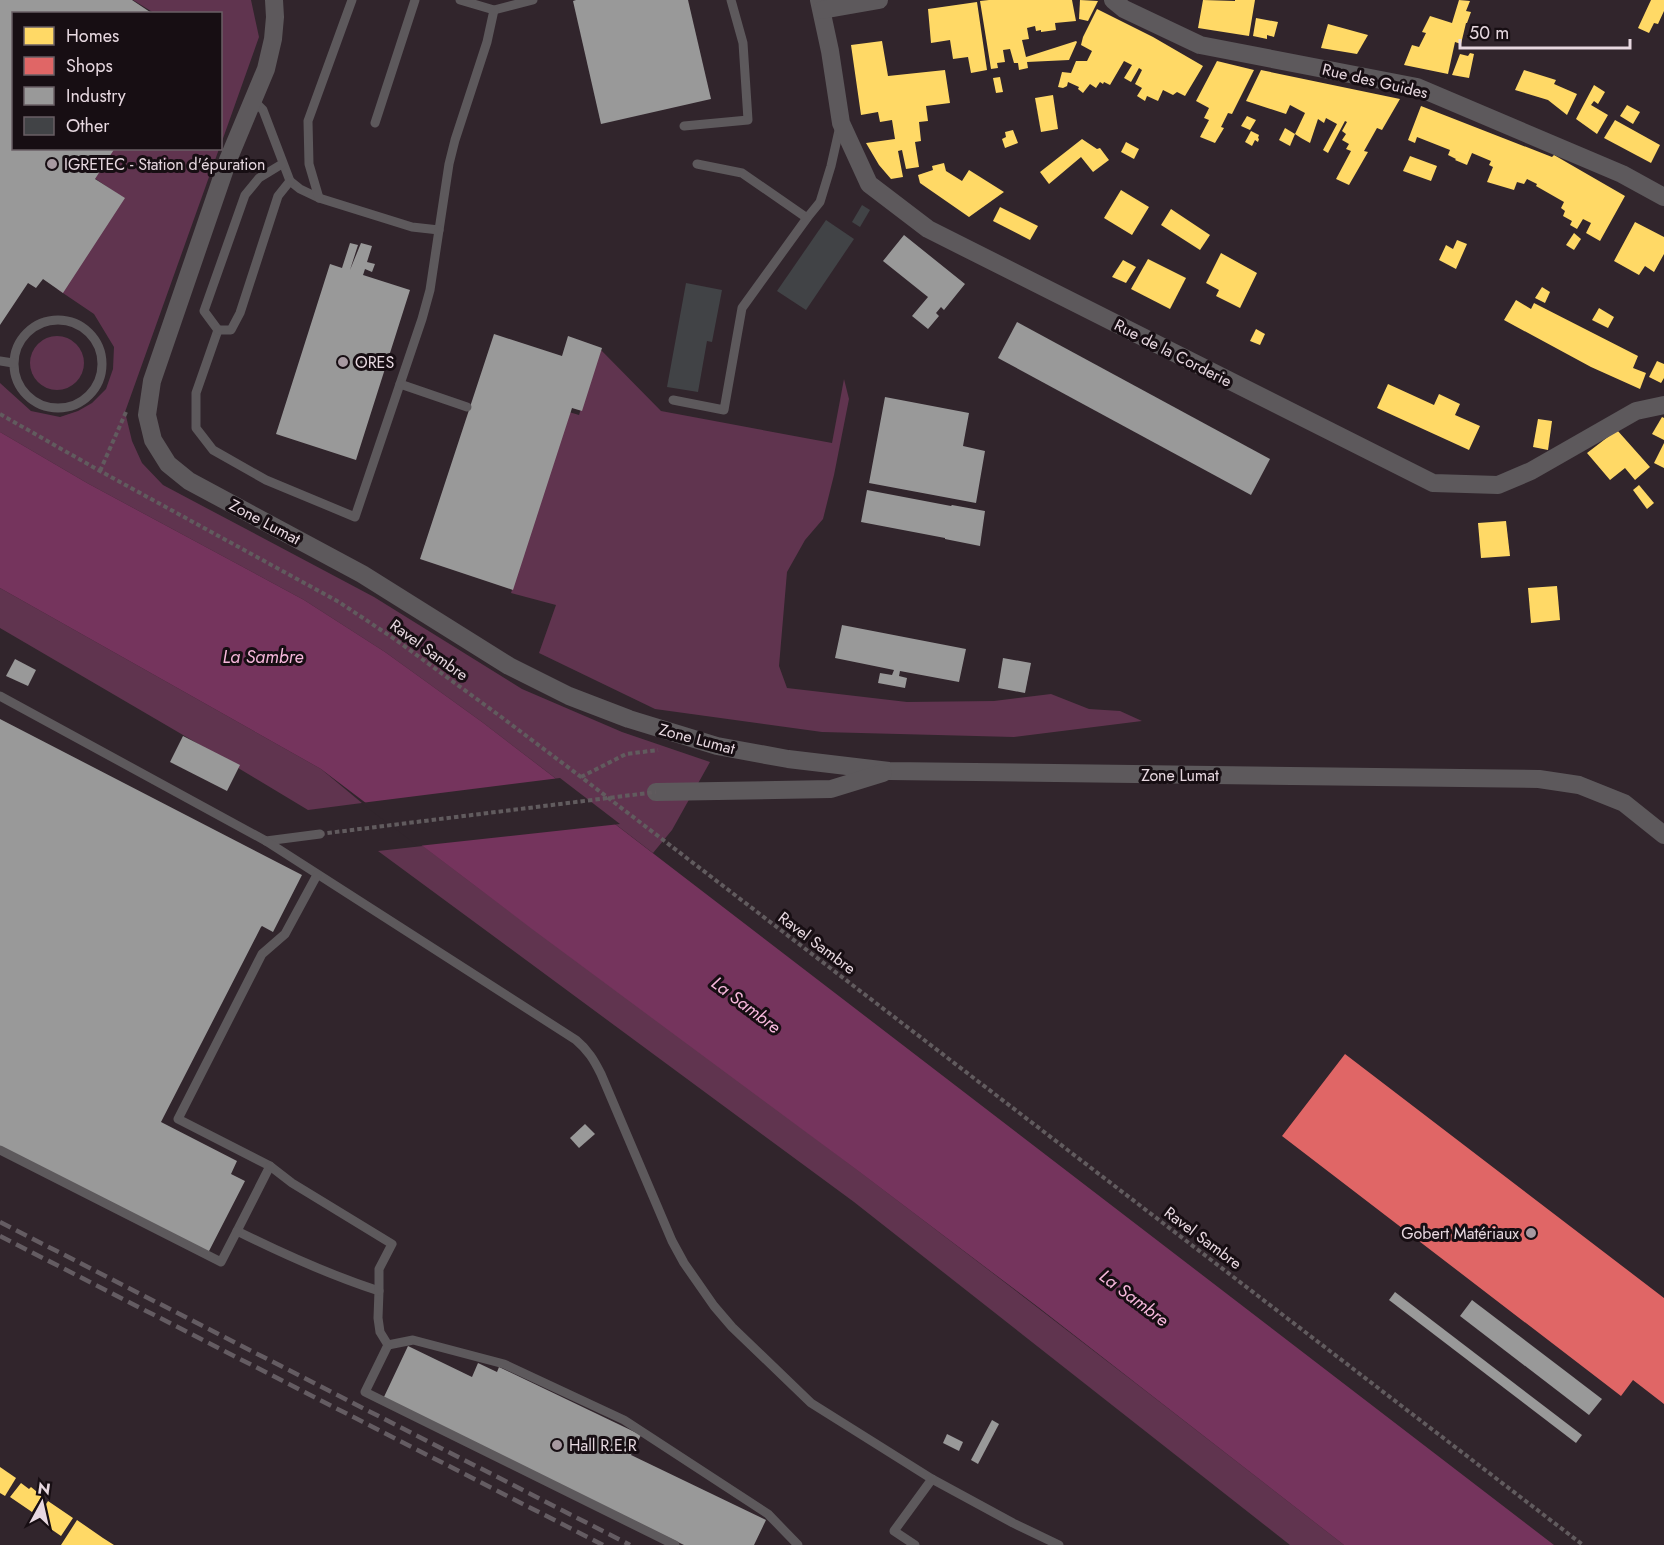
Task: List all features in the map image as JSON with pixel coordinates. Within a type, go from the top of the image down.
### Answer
[{"type":"street","name":"Zone Lumat","points":[[274,0],[273,39],[266,69],[254,101],[236,137],[152,381],[147,415],[153,440],[168,464],[189,481],[362,574],[510,666],[569,696],[629,719],[717,746],[788,759],[889,771],[1539,779],[1579,785],[1624,803],[1664,835]]},
{"type":"street","points":[[821,5],[879,0]]},
{"type":"street","name":"Rue des Guides","points":[[1113,0],[1124,9],[1200,45],[1417,87],[1622,174],[1664,197]]},
{"type":"street","name":"Rue de la Corderie","points":[[821,5],[831,51],[841,123],[869,184],[928,229],[1433,483],[1498,485],[1531,471],[1635,411],[1664,405]]},
{"type":"street","points":[[656,792],[831,789],[889,771]]},
{"type":"lane","points":[[319,198],[309,164],[308,121],[352,0]]},
{"type":"lane","points":[[375,123],[415,0]]},
{"type":"lane","points":[[460,0],[494,10],[533,0]]},
{"type":"lane","points":[[684,126],[748,120],[743,43],[731,0]]},
{"type":"lane","points":[[218,330],[196,393],[196,428],[213,450],[266,480],[355,517],[423,320],[430,290],[454,140],[487,42],[494,10]]},
{"type":"lane","points":[[254,101],[263,110],[290,181],[300,189],[319,198],[412,227],[439,230]]},
{"type":"lane","points":[[673,400],[724,410],[742,308],[820,202],[841,123]]},
{"type":"lane","points":[[218,330],[204,310],[245,195],[259,178],[282,164]]},
{"type":"lane","points":[[696,164],[742,173],[807,218]]},
{"type":"lane","points":[[218,330],[231,330],[240,312],[278,196],[290,181]]},
{"type":"lane","points":[[61,320],[74,323],[86,331],[96,342],[101,356],[101,370],[96,384],[87,396],[75,404],[61,407],[46,406],[33,400],[22,390],[16,377],[14,363],[16,349],[23,336],[34,327],[46,322],[61,320]]},
{"type":"lane","points":[[0,361],[14,363]]},
{"type":"lane","points":[[400,384],[467,407]]},
{"type":"lane","points":[[0,696],[266,841],[576,1040],[594,1059],[672,1241],[693,1278],[732,1327],[811,1402],[932,1479],[1059,1545]]},
{"type":"lane","points":[[266,841],[320,834]]},
{"type":"lane","points":[[317,875],[285,934],[262,954],[178,1119],[270,1166],[292,1183],[392,1244],[379,1269],[378,1318],[380,1332],[388,1345]]},
{"type":"lane","points":[[0,1150],[221,1262],[270,1166]]},
{"type":"lane","points":[[237,1232],[310,1265],[379,1291]]},
{"type":"lane","points":[[388,1345],[413,1340],[504,1364],[624,1420],[768,1514],[798,1545]]},
{"type":"lane","points":[[388,1345],[365,1392],[675,1545]]},
{"type":"lane","points":[[915,1545],[894,1531],[932,1479]]},
{"type":"path","points":[[100,471],[125,413],[152,381]]},
{"type":"path","name":"Ravel Sambre","points":[[0,414],[339,602],[396,640],[581,777],[1583,1545]]},
{"type":"path","points":[[581,777],[627,754],[662,750],[670,732]]},
{"type":"path","points":[[320,834],[656,792]]},
{"type":"shaded area","points":[[133,0],[251,0],[259,37],[222,141],[222,12],[152,12]]},
{"type":"shaded area","points":[[106,150],[219,150],[125,412],[132,441],[142,463],[163,485],[374,597],[522,689],[622,732],[710,762],[672,830],[653,853],[482,722],[385,652],[304,600],[87,483],[0,432],[0,383],[31,411],[60,417],[92,403],[106,389],[113,369],[114,347],[94,314],[57,289],[119,195],[90,175]]},
{"type":"shaded area","points":[[57,336],[67,338],[76,344],[82,353],[84,363],[82,373],[76,382],[67,388],[57,390],[47,388],[38,382],[32,373],[30,363],[32,353],[38,344],[47,338]]},
{"type":"shaded area","points":[[600,349],[661,411],[832,443],[844,379],[849,399],[823,519],[805,540],[787,572],[779,666],[787,688],[907,702],[994,701],[1051,694],[1089,709],[1120,711],[1142,721],[1014,737],[822,732],[655,709],[539,653],[556,605],[511,593],[569,412],[579,415]]},
{"type":"shaded area","points":[[0,588],[321,769],[362,803],[308,810],[0,628]]},
{"type":"shaded area","points":[[423,846],[802,1128],[1344,1545],[1290,1545],[854,1202],[378,851]]},
{"type":"water","name":"La Sambre","points":[[0,432],[87,483],[304,600],[385,652],[482,722],[1554,1545],[1344,1545],[1038,1307],[321,769],[0,588]]},
{"type":"pier","points":[[560,778],[620,824],[418,846],[361,803]]},
{"type":"building: Homes","points":[[1072,0],[1076,21],[1055,23],[1056,30],[1041,32],[1041,30],[1036,31],[1035,26],[1027,28],[1029,39],[1022,40],[1026,57],[1076,41],[1069,60],[1027,62],[1028,68],[1019,70],[1018,63],[1014,63],[1010,49],[1003,50],[1005,62],[997,63],[998,68],[991,69],[980,1]]},
{"type":"building: Homes","points":[[1080,0],[1098,1],[1088,21],[1079,19]]},
{"type":"building: Homes","points":[[1203,0],[1255,0],[1249,36],[1198,28]]},
{"type":"building: Homes","points":[[1459,0],[1470,1],[1466,11],[1471,12],[1461,44],[1455,42],[1448,74],[1404,65],[1412,45],[1419,47],[1426,33],[1422,32],[1430,16],[1452,23]]},
{"type":"building: Homes","points":[[1651,0],[1664,0],[1664,11],[1658,24],[1654,23],[1649,33],[1638,28]]},
{"type":"building: Homes","points":[[977,2],[987,70],[971,73],[968,57],[953,59],[950,40],[931,43],[928,9]]},
{"type":"building: Homes","points":[[1097,9],[1153,37],[1203,66],[1185,96],[1177,92],[1173,95],[1163,90],[1158,101],[1147,96],[1145,101],[1137,96],[1142,88],[1135,84],[1142,70],[1139,68],[1131,82],[1124,78],[1132,65],[1124,61],[1110,85],[1100,82],[1096,88],[1090,84],[1083,93],[1078,89],[1079,87],[1068,82],[1063,88],[1058,87],[1062,72],[1071,73],[1076,61],[1087,61],[1092,51],[1081,45]]},
{"type":"building: Homes","points":[[1256,18],[1278,22],[1274,37],[1267,35],[1267,39],[1253,36]]},
{"type":"building: Homes","points":[[1328,24],[1368,35],[1357,54],[1321,48]]},
{"type":"building: Homes","points":[[882,41],[888,76],[945,70],[950,103],[926,106],[928,121],[919,122],[921,141],[915,142],[919,167],[906,169],[902,150],[898,151],[903,177],[891,179],[879,165],[866,143],[895,139],[892,120],[880,122],[878,112],[861,115],[851,45]]},
{"type":"building: Homes","points":[[1470,53],[1474,54],[1469,78],[1452,75],[1460,54],[1468,56]]},
{"type":"building: Homes","points":[[1217,61],[1254,70],[1232,114],[1228,113],[1221,127],[1224,128],[1215,143],[1200,137],[1209,120],[1204,118],[1209,108],[1196,101]]},
{"type":"building: Homes","points":[[1261,70],[1400,99],[1382,130],[1377,128],[1364,151],[1368,152],[1349,185],[1336,179],[1351,151],[1346,149],[1349,144],[1342,140],[1346,134],[1342,131],[1347,122],[1345,121],[1328,153],[1323,150],[1337,124],[1326,118],[1324,123],[1318,119],[1310,143],[1301,138],[1295,134],[1305,113],[1290,105],[1286,114],[1246,101]]},
{"type":"building: Homes","points":[[1524,70],[1556,80],[1554,84],[1577,94],[1567,115],[1548,100],[1515,90]]},
{"type":"building: Homes","points":[[1000,77],[1003,92],[996,93],[993,78]]},
{"type":"building: Homes","points":[[1594,85],[1605,92],[1598,104],[1594,101],[1591,105],[1608,115],[1597,134],[1576,119]]},
{"type":"building: Homes","points":[[1053,95],[1058,129],[1041,132],[1035,98]]},
{"type":"building: Homes","points":[[1627,105],[1640,112],[1633,124],[1620,116]]},
{"type":"building: Homes","points":[[1421,106],[1552,157],[1554,155],[1625,196],[1600,241],[1586,233],[1591,223],[1583,219],[1577,229],[1570,225],[1572,221],[1563,216],[1565,211],[1561,208],[1564,202],[1536,186],[1537,184],[1527,179],[1524,184],[1517,182],[1514,190],[1487,182],[1493,167],[1489,165],[1491,161],[1472,153],[1467,165],[1448,155],[1450,150],[1417,137],[1415,143],[1408,140]]},
{"type":"building: Homes","points":[[1247,116],[1256,120],[1250,130],[1241,126]]},
{"type":"building: Homes","points":[[1615,120],[1660,145],[1651,163],[1604,138]]},
{"type":"building: Homes","points":[[1285,128],[1295,134],[1290,146],[1279,140]]},
{"type":"building: Homes","points":[[1013,130],[1018,143],[1005,148],[1002,139],[1006,137],[1005,132]]},
{"type":"building: Homes","points":[[1251,131],[1259,135],[1258,142],[1255,140],[1252,146],[1245,142]]},
{"type":"building: Homes","points":[[1082,139],[1097,149],[1100,148],[1109,160],[1093,172],[1081,157],[1049,184],[1040,172]]},
{"type":"building: Homes","points":[[1126,142],[1139,149],[1134,159],[1121,152]]},
{"type":"building: Homes","points":[[1410,156],[1437,166],[1431,181],[1403,171]]},
{"type":"building: Homes","points":[[944,163],[946,171],[962,181],[969,170],[1004,192],[969,217],[920,183],[918,175],[933,170],[932,166]]},
{"type":"building: Homes","points":[[1121,190],[1149,207],[1132,235],[1104,218]]},
{"type":"building: Homes","points":[[1000,207],[1038,226],[1030,240],[993,221]]},
{"type":"building: Homes","points":[[1171,209],[1210,235],[1200,250],[1161,225]]},
{"type":"building: Homes","points":[[1635,222],[1664,237],[1664,254],[1654,272],[1645,266],[1639,275],[1614,261]]},
{"type":"building: Homes","points":[[1574,233],[1581,239],[1574,250],[1566,245]]},
{"type":"building: Homes","points":[[1457,240],[1467,244],[1456,269],[1439,260],[1446,245],[1453,249]]},
{"type":"building: Homes","points":[[1221,253],[1257,273],[1240,308],[1216,296],[1219,290],[1206,283]]},
{"type":"building: Homes","points":[[1148,259],[1186,278],[1170,309],[1131,289]]},
{"type":"building: Homes","points":[[1123,260],[1136,267],[1126,283],[1112,277]]},
{"type":"building: Homes","points":[[1542,287],[1550,292],[1545,303],[1535,298]]},
{"type":"building: Homes","points":[[1516,300],[1531,309],[1534,303],[1638,356],[1633,368],[1646,373],[1640,389],[1591,367],[1504,320]]},
{"type":"building: Homes","points":[[1599,308],[1614,317],[1608,328],[1592,320]]},
{"type":"building: Homes","points":[[1256,329],[1265,334],[1260,345],[1250,341]]},
{"type":"building: Homes","points":[[1657,361],[1664,364],[1664,378],[1661,383],[1649,377]]},
{"type":"building: Homes","points":[[1388,384],[1434,405],[1439,394],[1460,404],[1455,415],[1480,426],[1469,450],[1377,408]]},
{"type":"building: Homes","points":[[1662,417],[1664,418],[1664,440],[1652,434]]},
{"type":"building: Homes","points":[[1538,419],[1552,421],[1548,450],[1533,447]]},
{"type":"building: Homes","points":[[1617,430],[1650,467],[1635,480],[1625,468],[1610,480],[1587,453]]},
{"type":"building: Homes","points":[[1664,443],[1664,468],[1654,463]]},
{"type":"building: Homes","points":[[1639,485],[1654,503],[1647,509],[1633,490]]},
{"type":"building: Homes","points":[[1506,521],[1510,556],[1481,558],[1478,523]]},
{"type":"building: Homes","points":[[1557,586],[1560,620],[1531,623],[1528,588]]},
{"type":"building: Homes","points":[[0,1467],[16,1478],[5,1496],[0,1493]]},
{"type":"building: Homes","points":[[21,1483],[29,1489],[31,1487],[42,1496],[32,1512],[10,1497]]},
{"type":"building: Homes","points":[[48,1501],[73,1518],[61,1536],[38,1517]]},
{"type":"building: Homes","points":[[77,1520],[103,1538],[114,1545],[61,1545]]},
{"type":"building: Shops","points":[[1345,1054],[1664,1298],[1664,1404],[1633,1380],[1621,1396],[1282,1136]]},
{"type":"building: Industry","name":"IGRETEC - Station d'épuration","points":[[0,0],[132,0],[150,12],[12,12],[12,150],[114,150],[95,179],[125,198],[63,293],[43,279],[36,288],[28,283],[0,325]]},
{"type":"building: Industry","points":[[688,0],[711,99],[601,124],[573,1]]},
{"type":"building: Industry","points":[[904,235],[965,284],[944,310],[941,307],[936,313],[939,316],[928,329],[912,316],[928,297],[883,261]]},
{"type":"building: Industry","name":"ORES","points":[[350,243],[358,245],[350,270],[361,243],[372,246],[367,262],[375,264],[372,272],[365,269],[363,275],[410,290],[356,460],[276,434],[330,264],[342,268]]},
{"type":"building: Industry","points":[[1017,322],[1270,459],[1251,495],[998,358]]},
{"type":"building: Industry","points":[[494,334],[562,356],[568,336],[602,348],[582,411],[572,408],[513,590],[420,559]]},
{"type":"building: Industry","points":[[885,397],[969,413],[963,446],[985,451],[976,503],[869,483]]},
{"type":"building: Industry","points":[[867,490],[985,511],[980,546],[861,522]]},
{"type":"building: Industry","points":[[842,625],[966,649],[959,682],[900,671],[899,676],[907,678],[905,688],[878,683],[880,673],[892,675],[894,670],[835,658]]},
{"type":"building: Industry","points":[[1003,658],[1031,663],[1025,693],[998,688]]},
{"type":"building: Industry","points":[[15,659],[36,670],[28,686],[6,676]]},
{"type":"building: Industry","points":[[0,719],[302,875],[273,932],[261,927],[161,1122],[237,1161],[231,1174],[245,1181],[208,1253],[0,1146]]},
{"type":"building: Industry","points":[[183,736],[240,765],[227,791],[170,762]]},
{"type":"building: Industry","points":[[585,1124],[595,1134],[579,1148],[570,1138]]},
{"type":"building: Industry","points":[[1395,1292],[1582,1435],[1576,1443],[1389,1300]]},
{"type":"building: Industry","points":[[1472,1300],[1602,1399],[1589,1415],[1460,1316]]},
{"type":"building: Industry","name":"Hall R.E.R","points":[[408,1346],[472,1377],[478,1363],[497,1372],[499,1367],[641,1435],[631,1455],[766,1520],[754,1545],[684,1545],[383,1399]]},
{"type":"building: Industry","points":[[992,1420],[999,1424],[978,1464],[971,1460]]},
{"type":"building: Industry","points":[[947,1434],[963,1442],[959,1451],[943,1443]]},
{"type":"building: Other","points":[[862,205],[870,210],[860,227],[852,222]]},
{"type":"building: Other","points":[[826,220],[854,239],[806,310],[777,291]]},
{"type":"building: Other","points":[[686,283],[722,290],[712,342],[707,341],[698,392],[667,387]]},
{"type":"railway","points":[[0,1222],[630,1545]]},
{"type":"railway","points":[[0,1236],[603,1545]]},
{"type":"place","name":"IGRETEC - Station d'épuration","points":[[52,164]]},
{"type":"place","name":"ORES","points":[[343,362]]},
{"type":"place","name":"Gobert Matériaux","points":[[1531,1233]]},
{"type":"place","name":"Hall R.E.R","points":[[557,1445]]}]
